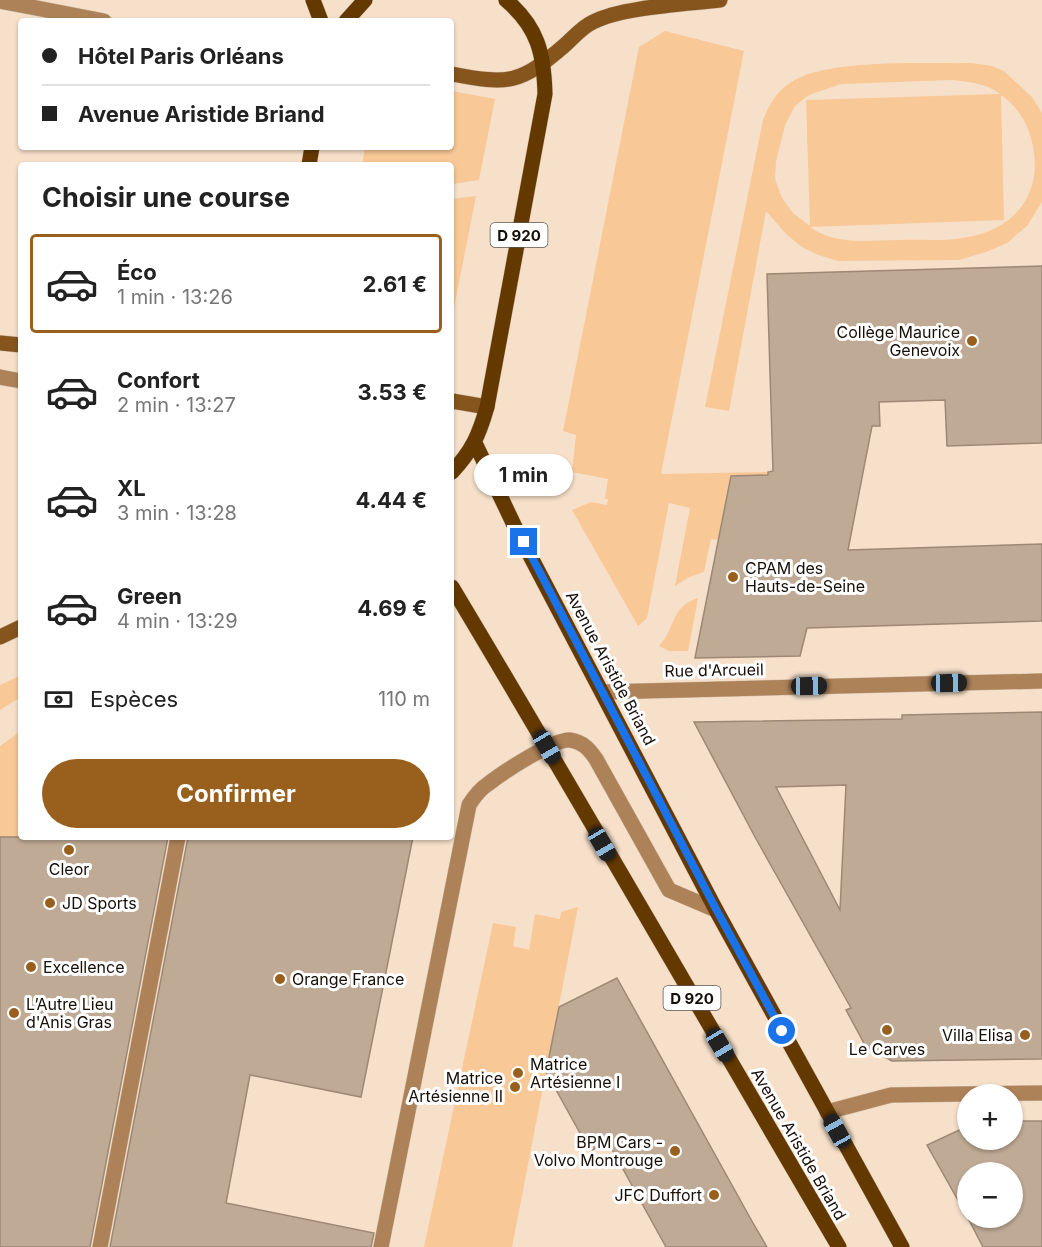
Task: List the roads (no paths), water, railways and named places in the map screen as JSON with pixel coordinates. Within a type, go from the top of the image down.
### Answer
[{"type":"main road","points":[[313,0],[320,18]]},
{"type":"main road","points":[[349,18],[365,0]]},
{"type":"main road","name":"D 920","points":[[454,470],[475,443],[487,407],[545,94],[544,63],[537,40],[519,11],[507,0]]},
{"type":"main road","points":[[454,74],[486,80],[505,80],[530,74],[593,22],[628,11],[720,0]]},
{"type":"main road","points":[[0,342],[18,345]]},
{"type":"main road","points":[[454,401],[487,407]]},
{"type":"main road","name":"Avenue Aristide Briand","points":[[475,443],[515,527],[716,909],[902,1247]]},
{"type":"main road","name":"Avenue Aristide Briand","points":[[454,590],[839,1247]]},
{"type":"main road","points":[[0,637],[18,628]]},
{"type":"street","points":[[0,1],[88,18]]},
{"type":"street","points":[[0,377],[18,380]]},
{"type":"street","name":"Rue d'Arcueil","points":[[603,692],[1042,681]]},
{"type":"street","points":[[381,1247],[469,804],[487,784],[547,747],[569,740],[582,743],[596,759],[669,890],[716,909]]},
{"type":"street","points":[[100,1247],[177,840]]},
{"type":"street","points":[[826,1112],[891,1095],[1042,1093]]},
{"type":"place","name":"Collège Maurice Genevoix","points":[[972,341]]},
{"type":"place","name":"CPAM des Hauts-de-Seine","points":[[733,577]]},
{"type":"place","name":"Cleor","points":[[69,850]]},
{"type":"place","name":"JD Sports","points":[[50,903]]},
{"type":"place","name":"Excellence","points":[[31,967]]},
{"type":"place","name":"Orange France","points":[[280,979]]},
{"type":"place","name":"L’Autre Lieu d'Anis Gras","points":[[14,1013]]},
{"type":"place","name":"Le Carves","points":[[887,1030]]},
{"type":"place","name":"Villa Elisa","points":[[1025,1035]]},
{"type":"place","name":"Matrice Artésienne I","points":[[518,1073]]},
{"type":"place","name":"Matrice Artésienne II","points":[[515,1087]]},
{"type":"place","name":"BPM Cars - Volvo Montrouge","points":[[675,1151]]},
{"type":"place","name":"JFC Duffort","points":[[714,1195]]}]
